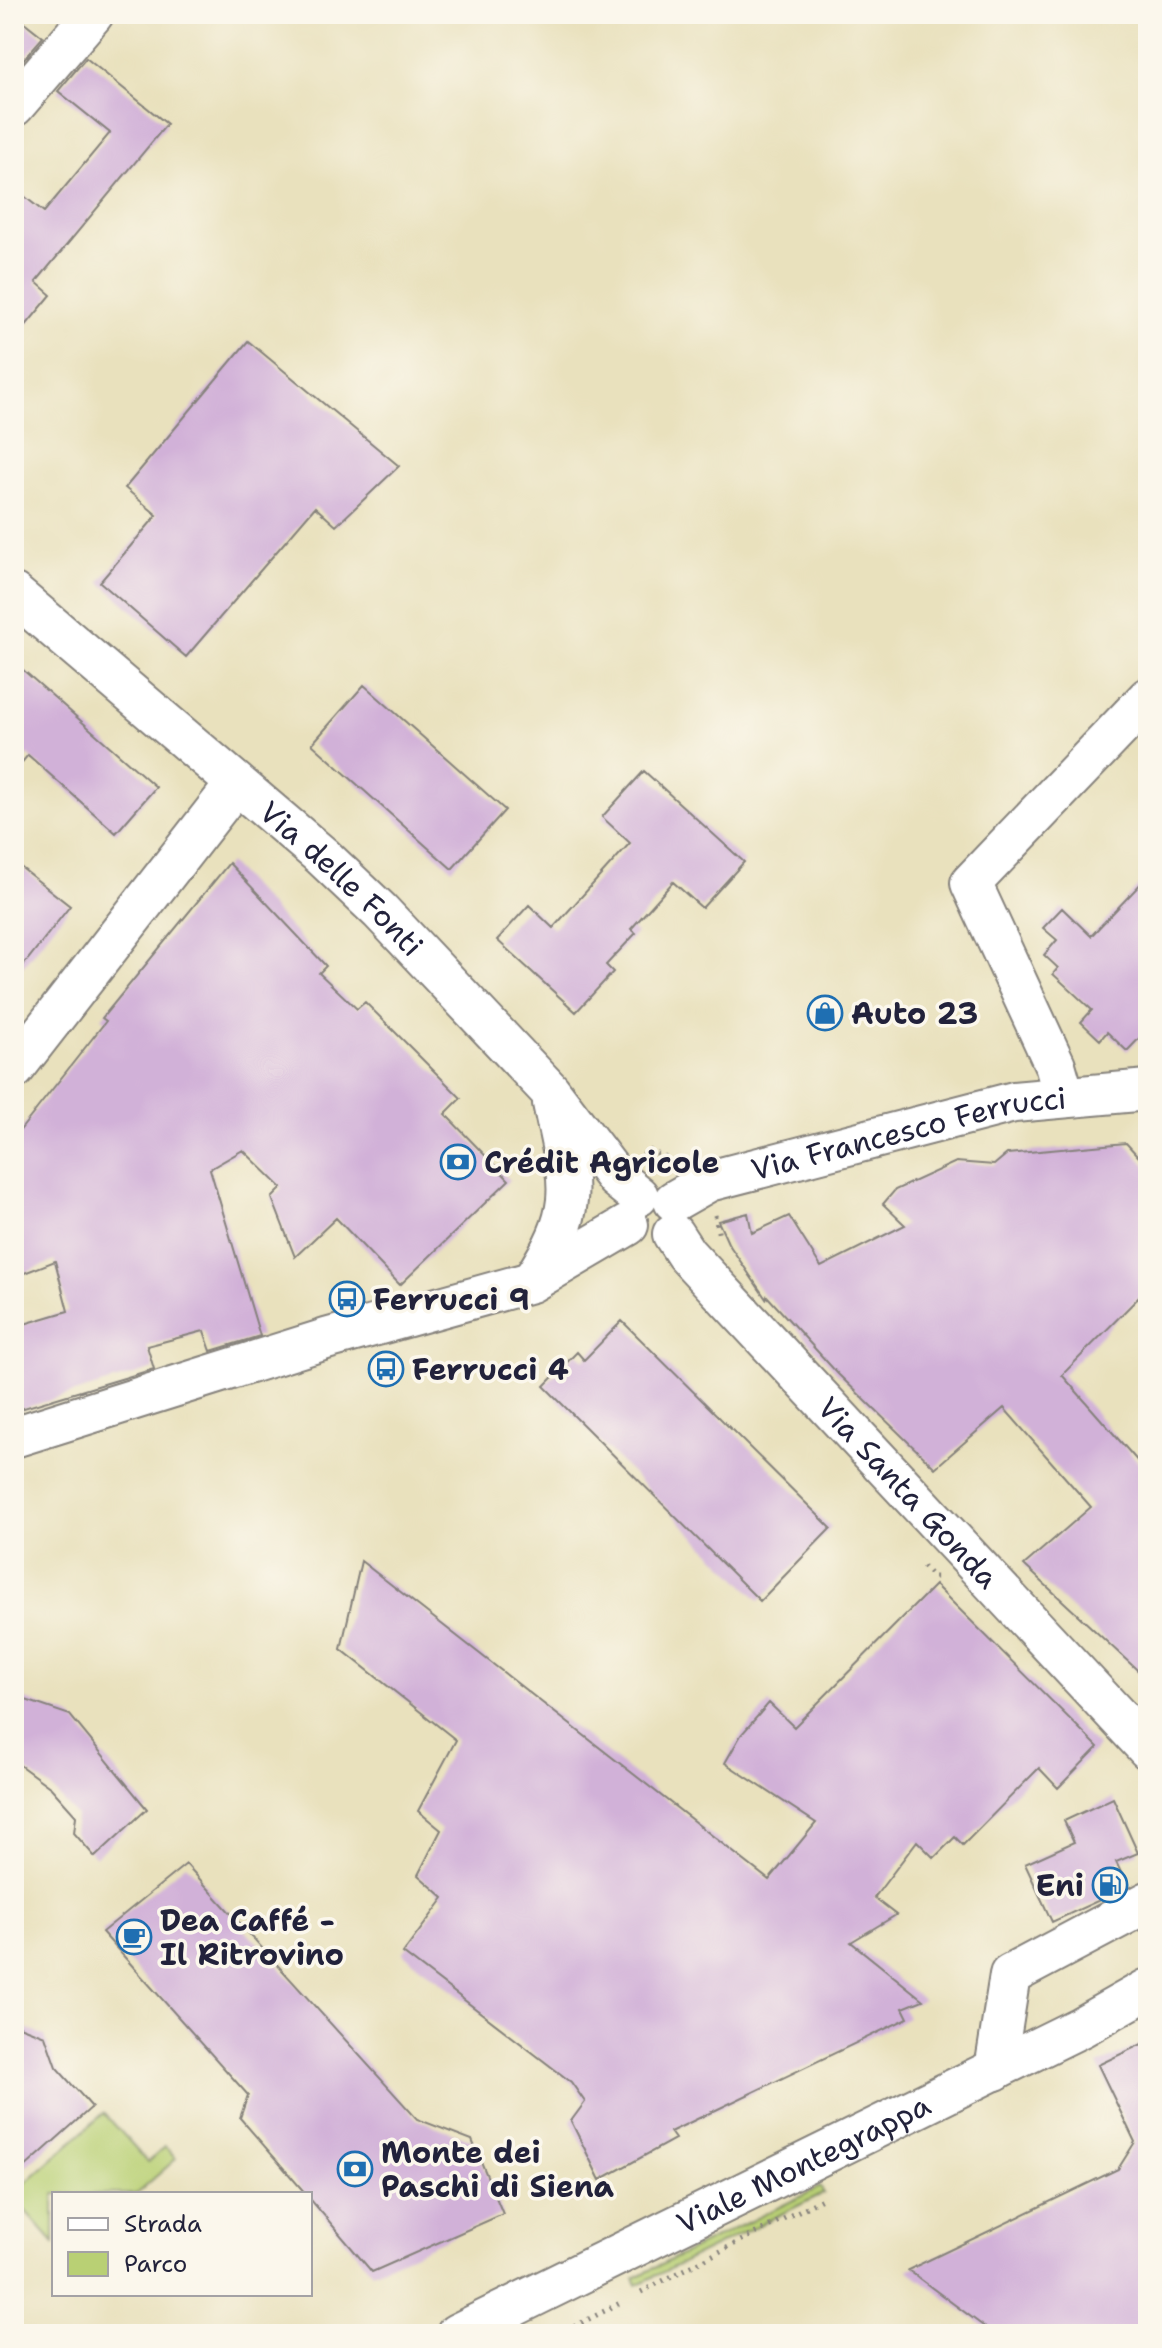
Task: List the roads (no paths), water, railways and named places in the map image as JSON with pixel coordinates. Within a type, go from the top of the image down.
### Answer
[{"type":"street","points":[[14,106],[93,14]]},
{"type":"street","name":"Via delle Fonti","points":[[14,594],[380,911],[550,1091],[616,1178],[653,1214]]},
{"type":"street","points":[[1064,1096],[1055,1065],[971,883],[1148,698]]},
{"type":"street","points":[[14,1069],[236,784]]},
{"type":"street","name":"Via Francesco Ferrucci","points":[[14,1437],[326,1339],[531,1282],[709,1181],[1014,1102],[1148,1090]]},
{"type":"street","points":[[531,1282],[556,1245],[569,1199],[550,1091]]},
{"type":"street","name":"Via Santa Gonda","points":[[653,1214],[686,1254],[1145,1741]]},
{"type":"street","points":[[995,2070],[1010,1975],[1148,1902]]},
{"type":"street","name":"Viale Montegrappa","points":[[457,2334],[995,2070],[1148,1989]]},
{"type":"place","name":"Auto 23","points":[[825,1013]]},
{"type":"place","name":"Crédit Agricole","points":[[458,1162]]},
{"type":"place","name":"Ferrucci 9","points":[[347,1299]]},
{"type":"place","name":"Ferrucci 4","points":[[386,1369]]},
{"type":"place","name":"Eni","points":[[1110,1885]]},
{"type":"place","name":"Dea Caffé - Il Ritrovino","points":[[134,1937]]},
{"type":"place","name":"Monte dei Paschi di Siena","points":[[355,2169]]}]
